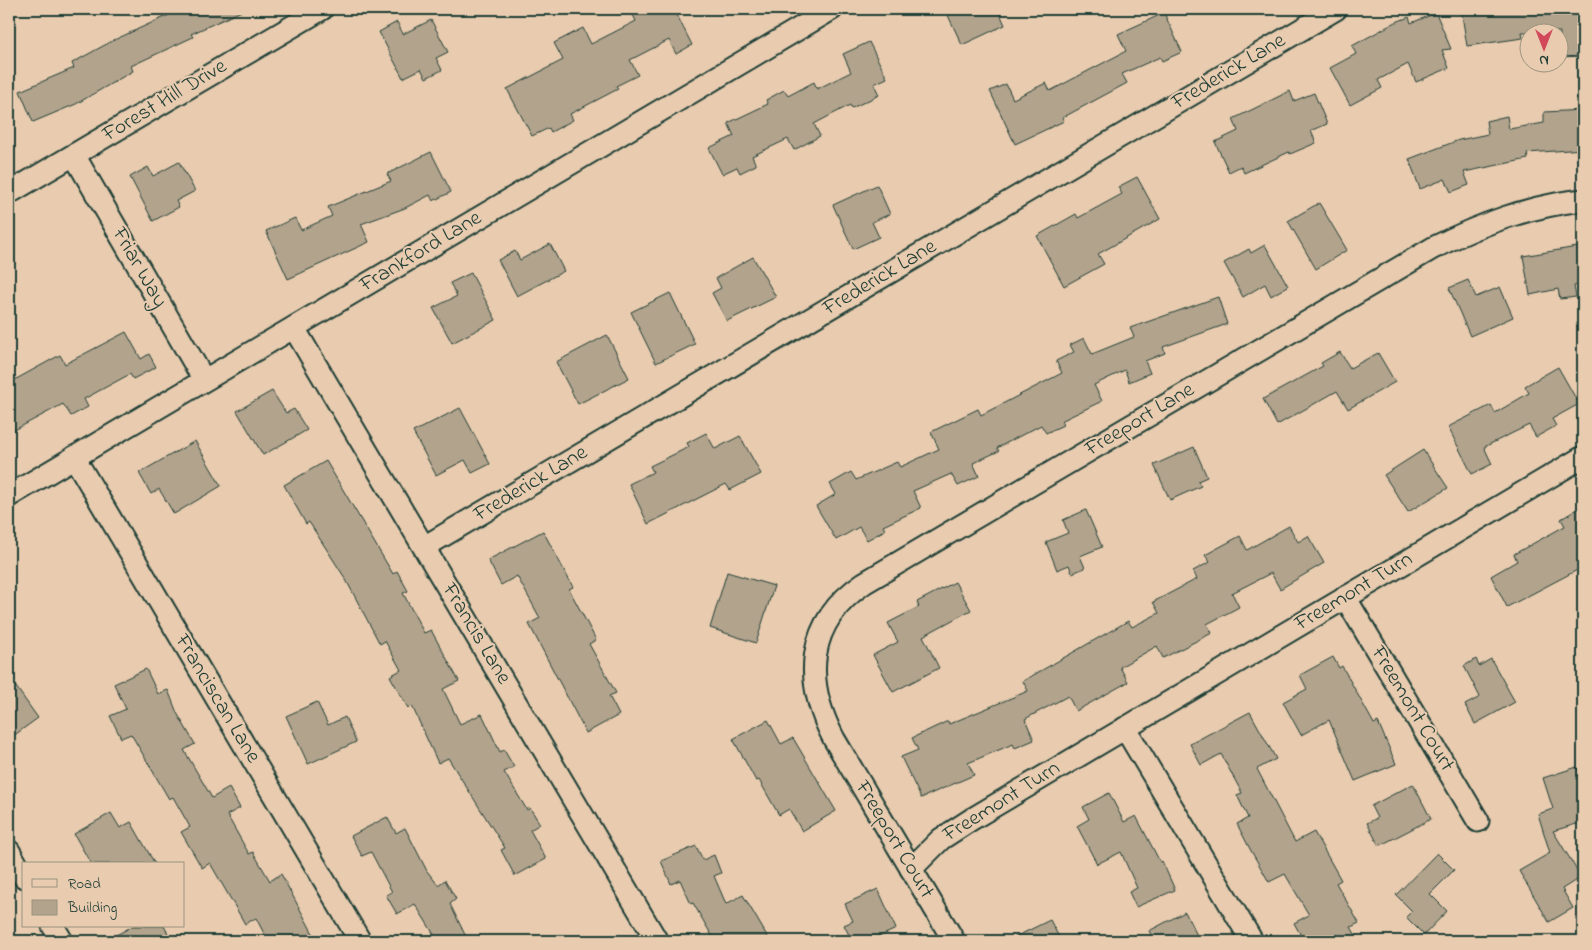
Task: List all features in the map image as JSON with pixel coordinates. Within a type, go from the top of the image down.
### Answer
[{"type":"street","name":"Forest Hill Drive","points":[[9,193],[322,9]]},
{"type":"street","name":"Frankford Lane","points":[[9,496],[832,9]]},
{"type":"street","name":"Frederick Lane","points":[[424,547],[1336,9]]},
{"type":"street","name":"Friar Way","points":[[74,155],[204,380]]},
{"type":"street","name":"Freeport Lane","points":[[834,738],[817,699],[814,671],[815,656],[825,626],[837,606],[853,591],[1433,248],[1475,228],[1510,215],[1551,204],[1583,200]]},
{"type":"street","name":"Francis Lane","points":[[294,328],[657,941]]},
{"type":"street","name":"Franciscan Lane","points":[[74,457],[360,941]]},
{"type":"street","name":"Freemont Turn","points":[[911,869],[929,849],[953,830],[1583,457]]},
{"type":"street","name":"Freemont Court","points":[[1345,597],[1478,821]]},
{"type":"street","points":[[1126,728],[1252,941]]},
{"type":"street","name":"Freeport Court","points":[[834,738],[954,941]]},
{"type":"street","points":[[9,851],[22,874]]},
{"type":"street","points":[[54,928],[62,941]]},
{"type":"building","points":[[182,9],[246,9],[191,34],[193,37],[131,66],[133,71],[76,104],[33,122],[20,91],[74,68],[72,63],[114,40]]},
{"type":"building","points":[[630,9],[674,9],[692,45],[676,54],[669,40],[630,60],[638,75],[616,86],[618,89],[570,114],[573,120],[551,132],[549,128],[532,136],[507,89],[563,60],[554,43],[583,28],[591,44],[636,21]]},
{"type":"building","points":[[945,9],[998,9],[1005,25],[962,45]]},
{"type":"building","points":[[1461,9],[1583,9],[1583,56],[1570,57],[1570,22],[1520,22],[1520,38],[1467,46]]},
{"type":"building","points":[[1164,13],[1182,52],[1162,61],[1160,57],[1122,74],[1127,83],[1062,118],[1064,121],[1015,144],[990,91],[1006,84],[1013,99],[1046,83],[1050,91],[1126,51],[1118,34]]},
{"type":"building","points":[[1436,13],[1451,49],[1442,50],[1449,68],[1416,82],[1408,64],[1378,80],[1382,88],[1350,105],[1330,68],[1356,54],[1352,46],[1396,22],[1409,17],[1411,23]]},
{"type":"building","points":[[431,20],[448,52],[436,58],[442,70],[426,78],[421,69],[403,78],[379,32],[397,22],[403,34]]},
{"type":"building","points":[[869,42],[887,78],[874,84],[879,95],[852,108],[850,105],[814,124],[820,136],[794,150],[788,139],[752,156],[756,165],[740,173],[737,167],[722,174],[709,148],[734,136],[728,123],[768,104],[766,100],[784,90],[788,96],[814,82],[817,89],[851,72],[843,54]]},
{"type":"building","points":[[1290,91],[1294,101],[1314,93],[1327,124],[1311,131],[1316,143],[1290,154],[1289,152],[1244,173],[1241,166],[1229,172],[1215,142],[1238,131],[1233,119]]},
{"type":"building","points":[[1583,110],[1583,149],[1527,153],[1528,159],[1464,172],[1469,185],[1451,192],[1445,179],[1420,189],[1409,159],[1459,140],[1488,134],[1486,121],[1507,116],[1509,129],[1544,123],[1544,112]]},
{"type":"building","points":[[431,152],[451,192],[433,201],[430,195],[405,208],[361,224],[369,242],[288,279],[266,231],[295,218],[301,230],[332,216],[328,207],[391,181],[387,174]]},
{"type":"building","points":[[179,162],[195,191],[176,201],[179,207],[153,221],[130,177],[148,167],[153,176]]},
{"type":"building","points":[[1137,177],[1160,219],[1098,254],[1104,264],[1064,286],[1037,236],[1076,214],[1078,218],[1122,194],[1118,187]]},
{"type":"building","points":[[877,185],[890,214],[872,222],[879,237],[853,249],[833,205]]},
{"type":"building","points":[[1319,203],[1347,250],[1316,269],[1288,221]]},
{"type":"building","points":[[550,244],[564,271],[517,296],[498,260],[515,251],[520,260]]},
{"type":"building","points":[[1265,245],[1288,286],[1271,296],[1265,284],[1243,297],[1224,263],[1249,249],[1251,253]]},
{"type":"building","points":[[1577,247],[1583,284],[1574,286],[1576,297],[1560,299],[1558,289],[1530,295],[1523,256]]},
{"type":"building","points":[[753,257],[776,297],[727,321],[712,293],[721,288],[716,278]]},
{"type":"building","points":[[471,273],[496,320],[452,343],[433,308],[457,296],[450,283]]},
{"type":"building","points":[[1468,280],[1476,297],[1500,287],[1513,317],[1470,336],[1449,288]]},
{"type":"building","points":[[670,293],[695,344],[656,363],[631,312]]},
{"type":"building","points":[[1218,297],[1227,324],[1163,347],[1165,353],[1145,361],[1150,373],[1129,382],[1125,370],[1094,385],[1102,401],[1061,421],[1063,425],[1046,433],[1041,425],[997,448],[999,451],[973,463],[979,476],[958,486],[951,474],[913,491],[921,508],[883,526],[885,530],[867,540],[859,527],[836,540],[816,506],[836,494],[830,484],[851,472],[856,480],[897,462],[900,467],[939,449],[931,432],[978,409],[981,415],[1062,373],[1056,361],[1074,352],[1070,345],[1084,338],[1092,354],[1134,337],[1130,328]]},
{"type":"building","points":[[126,332],[141,359],[149,354],[156,367],[133,379],[130,374],[84,399],[88,407],[71,416],[63,404],[9,433],[9,383],[60,355],[65,364]]},
{"type":"building","points":[[607,335],[629,378],[578,404],[556,362]]},
{"type":"building","points":[[1340,352],[1350,368],[1378,353],[1395,382],[1348,409],[1337,391],[1277,425],[1263,399],[1323,366],[1321,363]]},
{"type":"building","points":[[1558,367],[1579,404],[1552,419],[1556,426],[1536,437],[1529,425],[1484,447],[1492,464],[1472,474],[1448,427],[1491,405],[1495,413],[1529,393],[1525,386]]},
{"type":"building","points":[[272,391],[286,413],[294,409],[307,430],[263,455],[237,411]]},
{"type":"building","points":[[460,408],[490,464],[472,473],[465,460],[436,475],[413,432]]},
{"type":"building","points":[[706,433],[715,449],[740,436],[761,474],[730,490],[726,484],[648,524],[629,484],[653,472],[650,466],[689,447],[687,443]]},
{"type":"building","points":[[195,441],[221,486],[174,514],[159,489],[151,494],[139,473]]},
{"type":"building","points":[[1194,447],[1207,477],[1198,481],[1201,486],[1170,500],[1154,465]]},
{"type":"building","points":[[1423,450],[1448,488],[1408,512],[1384,475]]},
{"type":"building","points":[[326,461],[393,574],[397,571],[408,591],[403,593],[424,633],[431,630],[459,681],[443,689],[460,724],[482,714],[500,752],[504,750],[514,767],[504,772],[527,810],[530,808],[540,824],[530,830],[546,859],[515,876],[501,850],[505,848],[448,758],[438,763],[412,706],[408,708],[390,676],[401,670],[385,641],[380,644],[345,578],[309,522],[306,524],[284,485]]},
{"type":"building","points":[[1583,506],[1583,567],[1507,607],[1491,576],[1517,561],[1514,554],[1565,526],[1561,519]]},
{"type":"building","points":[[1086,510],[1102,547],[1080,556],[1085,568],[1072,573],[1069,565],[1057,570],[1046,542],[1068,533],[1063,520]]},
{"type":"building","points":[[1289,526],[1298,542],[1308,536],[1324,563],[1280,589],[1271,573],[1232,593],[1239,607],[1207,624],[1212,633],[1163,658],[1157,646],[1120,667],[1128,682],[1076,711],[1068,696],[1025,719],[1034,740],[1015,748],[1013,744],[968,763],[974,775],[921,798],[901,757],[918,750],[912,738],[948,721],[949,724],[1028,691],[1023,681],[1128,621],[1132,627],[1159,613],[1153,602],[1197,579],[1193,571],[1210,562],[1205,555],[1240,536],[1247,550]]},
{"type":"building","points":[[543,531],[573,587],[569,589],[596,640],[589,644],[616,693],[609,696],[619,715],[586,733],[529,624],[540,618],[517,576],[501,585],[488,560]]},
{"type":"building","points":[[727,572],[774,586],[756,643],[710,628]]},
{"type":"building","points":[[955,582],[971,610],[923,636],[939,668],[893,692],[873,655],[898,642],[888,623],[919,607],[917,602]]},
{"type":"building","points":[[1333,657],[1339,668],[1342,666],[1374,724],[1378,722],[1396,764],[1355,781],[1329,720],[1301,735],[1283,702],[1307,689],[1300,675]]},
{"type":"building","points":[[1476,659],[1479,666],[1491,659],[1515,702],[1475,724],[1465,705],[1480,697],[1464,666]]},
{"type":"building","points":[[146,669],[158,694],[168,690],[177,713],[195,744],[184,750],[212,798],[229,788],[240,808],[227,815],[249,854],[253,852],[270,881],[281,874],[317,941],[268,941],[256,918],[245,924],[210,863],[202,868],[181,832],[190,827],[173,797],[169,799],[131,734],[121,738],[110,716],[126,709],[114,684]]},
{"type":"building","points":[[9,677],[38,718],[9,739]]},
{"type":"building","points":[[317,702],[328,725],[345,717],[356,742],[308,764],[286,716]]},
{"type":"building","points":[[1250,712],[1276,759],[1257,769],[1295,842],[1314,832],[1341,880],[1336,883],[1359,923],[1351,927],[1359,941],[1304,941],[1294,923],[1309,915],[1285,874],[1269,882],[1250,849],[1237,824],[1248,818],[1237,795],[1242,793],[1221,754],[1201,765],[1190,744]]},
{"type":"building","points":[[768,720],[781,744],[793,738],[836,811],[802,831],[789,809],[779,815],[759,780],[756,781],[733,739]]},
{"type":"building","points":[[1577,767],[1583,786],[1583,822],[1553,831],[1581,877],[1562,889],[1573,908],[1549,922],[1519,871],[1550,853],[1538,814],[1553,809],[1543,778]]},
{"type":"building","points":[[1413,784],[1431,819],[1379,846],[1367,823],[1377,818],[1371,806]]},
{"type":"building","points":[[1109,793],[1124,822],[1136,816],[1160,862],[1162,861],[1175,890],[1136,907],[1129,892],[1137,888],[1121,852],[1097,864],[1077,826],[1089,819],[1083,807]]},
{"type":"building","points":[[111,813],[120,828],[131,822],[154,862],[90,862],[74,834]]},
{"type":"building","points":[[387,817],[396,833],[405,828],[427,871],[438,885],[445,880],[456,899],[450,904],[468,941],[438,941],[415,904],[397,914],[386,895],[392,892],[371,852],[362,856],[351,836]]},
{"type":"building","points":[[696,846],[703,860],[714,855],[721,873],[714,876],[726,904],[743,895],[770,941],[715,941],[693,903],[691,904],[680,880],[671,884],[661,861]]},
{"type":"building","points":[[1437,853],[1454,870],[1430,894],[1447,911],[1424,935],[1406,917],[1412,911],[1396,895]]},
{"type":"building","points":[[878,889],[896,929],[870,941],[866,941],[864,936],[852,941],[844,925],[853,921],[845,904]]},
{"type":"building","points":[[1185,912],[1200,941],[1155,941],[1149,931]]},
{"type":"building","points":[[1050,920],[1061,941],[1007,941]]},
{"type":"building","points":[[129,928],[165,928],[172,941],[105,941]]}]
